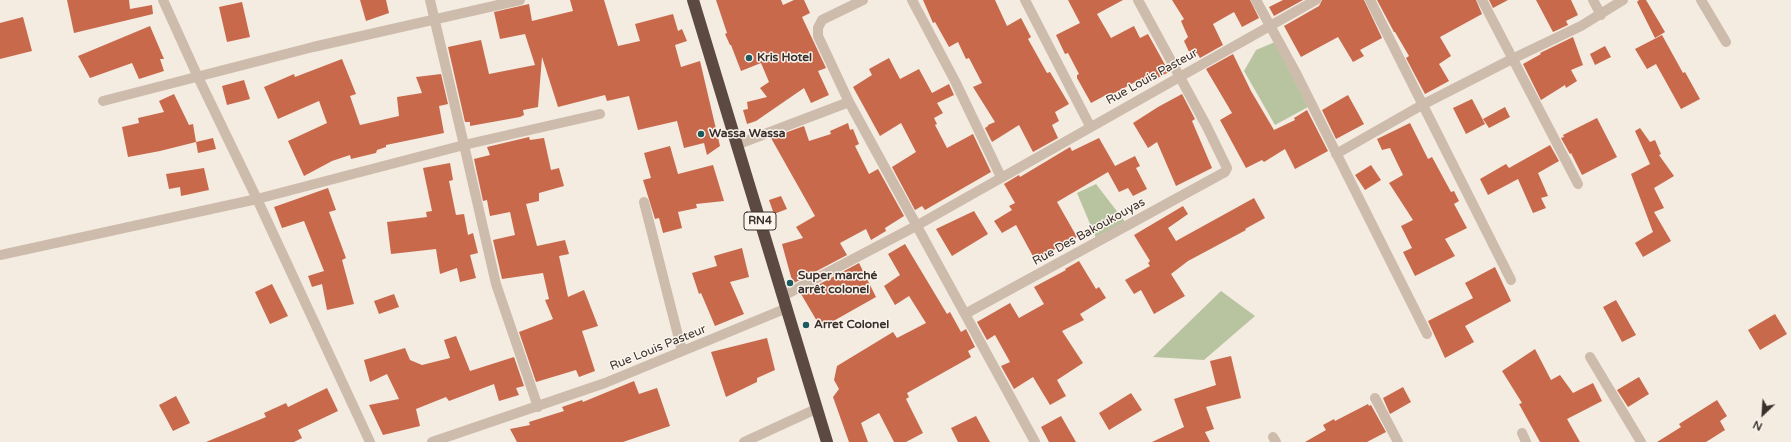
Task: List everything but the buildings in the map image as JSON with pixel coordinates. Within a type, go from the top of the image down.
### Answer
[{"type":"highway","name":"RN4","points":[[693,0],[827,442]]},
{"type":"street","points":[[163,0],[370,442]]},
{"type":"street","points":[[430,0],[436,19],[496,284],[538,407]]},
{"type":"street","points":[[103,101],[197,75],[520,0]]},
{"type":"street","points":[[863,0],[822,20],[818,28],[818,36],[849,102],[1035,442]]},
{"type":"street","points":[[912,0],[1001,177]]},
{"type":"street","points":[[1025,0],[1090,126]]},
{"type":"street","points":[[1138,0],[1180,76]]},
{"type":"street","points":[[1256,0],[1427,334]]},
{"type":"street","name":"Rue Louis Pasteur","points":[[783,296],[916,226],[1090,126],[1316,0]]},
{"type":"street","points":[[1370,0],[1511,280]]},
{"type":"street","points":[[1482,0],[1578,184]]},
{"type":"street","points":[[1593,0],[1601,15]]},
{"type":"street","points":[[1336,154],[1422,105],[1601,15],[1623,0]]},
{"type":"street","points":[[1701,0],[1726,42]]},
{"type":"street","name":"Rue Des Bakoukouyas","points":[[965,314],[1225,172],[1227,168],[1180,76]]},
{"type":"street","points":[[736,145],[849,102]]},
{"type":"street","points":[[0,255],[257,199],[464,145],[600,114]]},
{"type":"street","points":[[644,202],[682,351]]},
{"type":"street","name":"Rue Louis Pasteur","points":[[432,442],[605,383],[787,308]]},
{"type":"street","points":[[1590,357],[1641,442]]},
{"type":"street","points":[[1374,398],[1398,442]]},
{"type":"street","points":[[744,442],[816,409]]},
{"type":"green space","points":[[1275,42],[1308,107],[1275,125],[1244,71],[1256,50]]},
{"type":"green space","points":[[1096,184],[1126,223],[1096,238],[1077,193]]},
{"type":"green space","points":[[1221,291],[1255,316],[1204,360],[1153,357]]},
{"type":"place","name":"Kris Hotel","points":[[749,58]]},
{"type":"place","name":"Wassa Wassa","points":[[701,134]]},
{"type":"place","name":"Super marché arrêt colonel","points":[[790,283]]},
{"type":"place","name":"Arret Colonel","points":[[806,325]]}]
